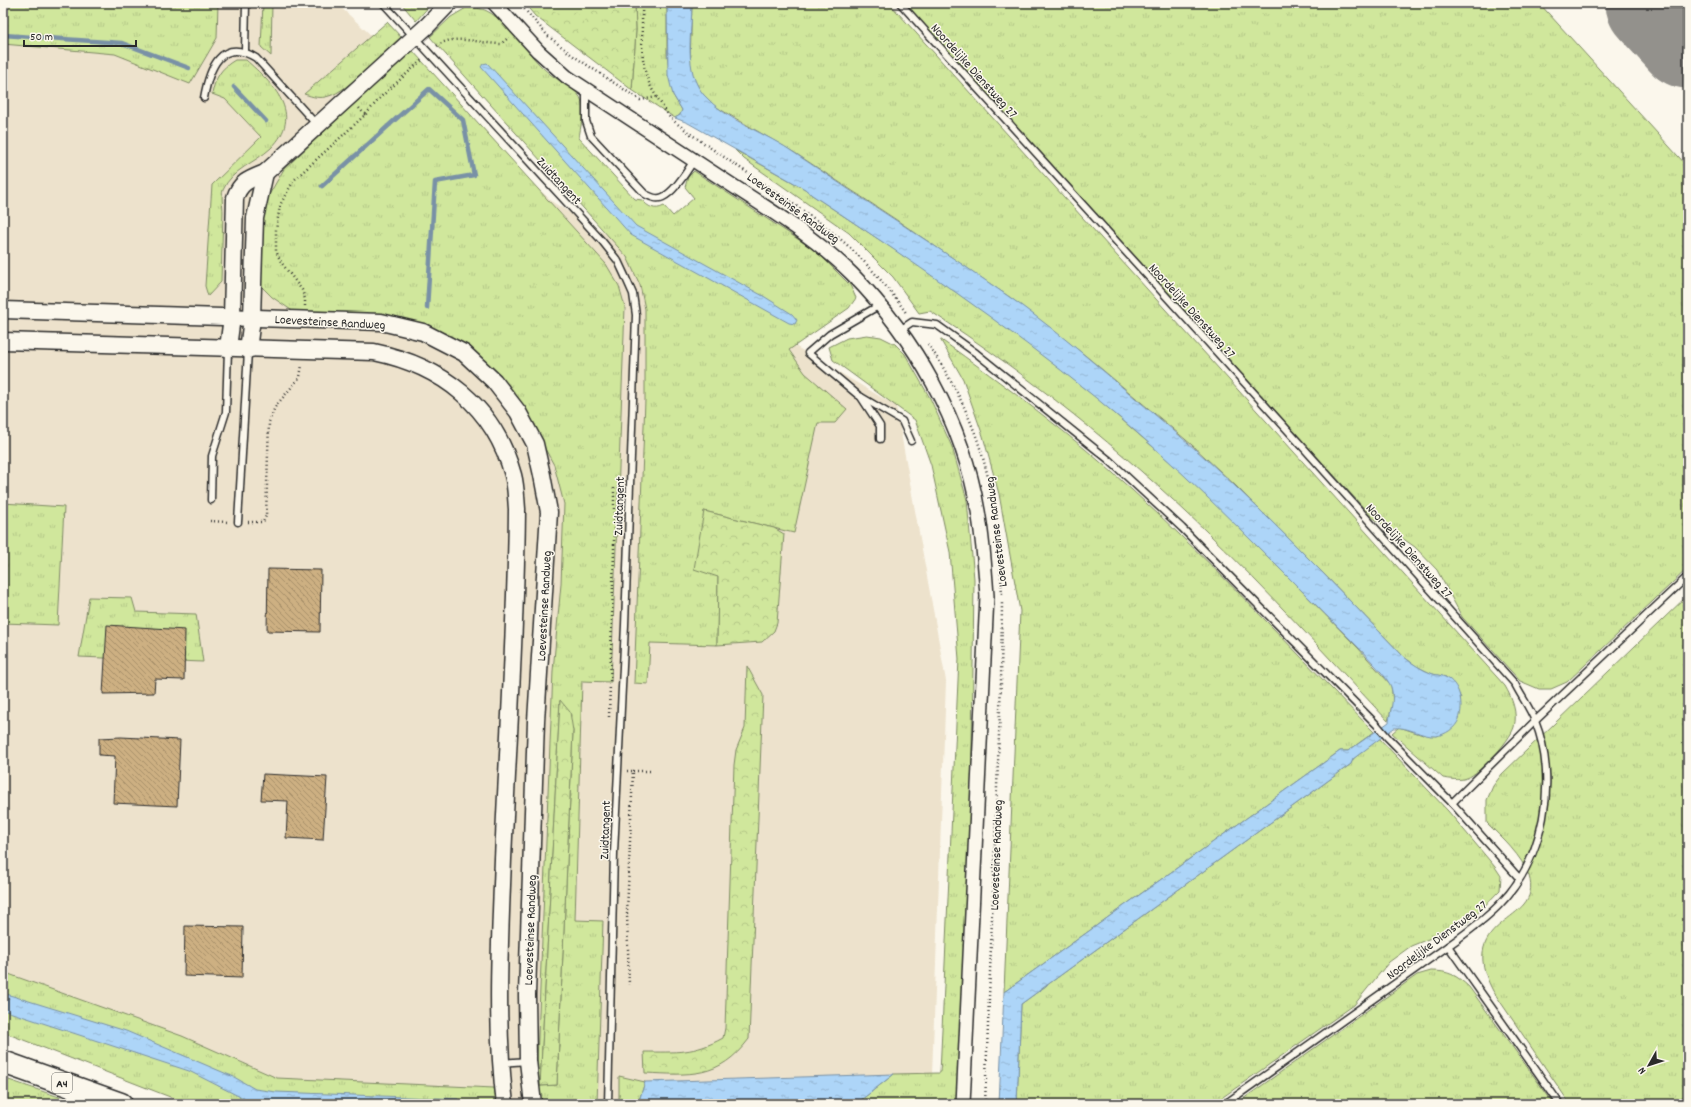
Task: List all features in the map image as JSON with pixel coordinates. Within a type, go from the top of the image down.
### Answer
[{"type":"highway","name":"A4","points":[[3,1062],[121,1104]]},
{"type":"street","points":[[228,348],[232,317],[235,198],[238,190],[246,180],[265,173],[442,12],[449,3]]},
{"type":"street","name":"Loevesteinse Randweg","points":[[494,3],[538,51],[567,77],[793,225],[851,274],[880,305],[900,330],[928,374],[942,401],[957,436],[968,468],[978,510],[984,555],[987,596],[964,1104]]},
{"type":"street","points":[[248,350],[252,318],[255,218],[265,173]]},
{"type":"street","name":"Loevesteinse Randweg","points":[[3,310],[381,322],[423,332],[464,354],[494,381],[518,412],[535,444],[548,512],[536,721],[527,995],[528,1061],[533,1104]]},
{"type":"street","points":[[3,341],[228,348],[248,350],[374,352],[393,356],[434,372],[462,392],[483,415],[500,443],[513,476],[517,509],[500,933],[500,1063],[505,1104]]},
{"type":"lane","points":[[245,51],[246,3]]},
{"type":"lane","name":"Zuidtangent","points":[[383,3],[602,241],[618,261],[634,294],[636,315],[617,785],[608,1104]]},
{"type":"lane","name":"Noordelijke Dienstweg 27","points":[[900,3],[1296,439],[1515,684],[1535,721],[1542,744],[1547,792],[1541,830],[1528,863],[1519,878],[1498,906],[1448,946],[1225,1104]]},
{"type":"lane","points":[[204,98],[207,80],[214,63],[227,53],[245,51],[256,58],[317,125]]},
{"type":"lane","points":[[586,90],[586,121],[592,136],[645,194],[655,198],[664,197],[684,177],[694,160]]},
{"type":"lane","points":[[880,305],[830,334],[808,353],[858,394],[902,421],[911,441]]},
{"type":"lane","points":[[900,330],[912,322],[937,325],[976,353],[1109,460],[1182,528],[1377,725],[1452,803],[1519,878]]},
{"type":"lane","points":[[211,500],[212,456],[226,412],[228,348]]},
{"type":"lane","points":[[238,522],[248,350]]},
{"type":"lane","points":[[858,394],[880,426],[880,439]]},
{"type":"lane","points":[[1452,803],[1535,721],[1688,576]]},
{"type":"lane","points":[[1448,946],[1560,1104]]},
{"type":"lane","points":[[500,1063],[528,1061]]},
{"type":"path","points":[[519,3],[548,36],[572,55],[640,100],[657,97]]},
{"type":"path","name":"Loevesteinse Randweg","points":[[642,3],[642,58],[648,81],[670,118],[829,230],[850,249],[893,294],[945,370],[969,418],[988,474],[993,512]]},
{"type":"path","points":[[613,542],[614,486]]},
{"type":"path","name":"Loevesteinse Randweg","points":[[985,1104],[1001,682],[1002,580],[999,557]]},
{"type":"path","points":[[633,771],[651,771]]},
{"type":"shaded area","points":[[3,3],[336,3],[554,203],[896,406],[946,681],[931,1104],[188,1104],[3,1032]]},
{"type":"green space","points":[[3,3],[218,3],[217,38],[190,84],[115,54],[3,44]]},
{"type":"green space","points":[[263,3],[272,3],[271,56],[261,47]]},
{"type":"green space","points":[[401,3],[432,3],[416,21]]},
{"type":"green space","points":[[524,3],[635,3],[636,30],[632,90],[535,16]]},
{"type":"green space","points":[[635,3],[667,3],[667,55],[673,95],[682,110],[680,115],[675,118],[632,90],[636,30]]},
{"type":"green space","points":[[692,3],[889,3],[1505,686],[1514,706],[1515,722],[1507,740],[1494,756],[1473,775],[1467,778],[1458,780],[1443,778],[1392,733],[1399,727],[1423,735],[1461,698],[1455,687],[1446,677],[1432,674],[1416,666],[1404,657],[1236,486],[1192,445],[1086,356],[1011,298],[895,219],[795,153],[716,107],[702,93],[694,80],[690,62]]},
{"type":"green space","points":[[905,3],[1539,3],[1688,167],[1688,568],[1567,682],[1551,689],[1539,689],[1520,681],[1462,617],[1437,570],[1415,547],[1372,517]]},
{"type":"green space","points":[[466,8],[482,9],[496,17],[512,32],[542,67],[577,93],[583,105],[583,115],[579,138],[635,199],[642,200],[652,208],[664,206],[673,216],[694,198],[685,187],[688,177],[694,171],[816,251],[850,285],[856,298],[849,308],[789,350],[805,373],[847,409],[835,423],[818,423],[794,533],[704,511],[718,577],[717,645],[650,643],[648,684],[634,683],[645,400],[645,309],[640,285],[627,257],[430,37],[451,17]]},
{"type":"green space","points":[[387,22],[401,37],[366,70],[337,93],[323,97],[304,94]]},
{"type":"green space","points":[[412,50],[606,264],[619,286],[625,307],[611,682],[582,681],[575,920],[603,921],[597,1104],[540,1104],[536,1086],[553,671],[561,584],[564,504],[554,465],[533,427],[447,337],[294,312],[272,297],[261,286],[257,276],[262,207],[284,169]],"holes":[[[560,701],[573,731],[557,1085],[540,1086]]]},
{"type":"green space","points":[[235,60],[246,60],[275,89],[285,112],[285,123],[281,135],[271,148],[238,171],[223,190],[221,282],[208,296],[205,286],[212,185],[261,137],[225,99],[212,94],[219,74],[226,66]]},
{"type":"green space","points":[[735,150],[805,189],[919,266],[1021,338],[1098,399],[1176,467],[1230,518],[1359,649],[1391,685],[1393,702],[1388,721],[1253,577],[1141,471],[1073,414],[967,335],[930,311],[919,313],[893,277],[849,233],[744,159]]},
{"type":"green space","points":[[867,335],[881,337],[895,344],[905,354],[930,398],[952,447],[967,500],[974,579],[971,836],[960,1104],[856,1104],[894,1074],[940,1073],[959,659],[950,552],[931,465],[915,420],[833,360],[829,347],[847,338]]},
{"type":"green space","points":[[940,339],[1038,412],[1086,450],[1132,490],[1225,579],[1374,732],[1348,751],[1340,751],[1004,992],[1020,611],[999,494],[983,436],[963,379]]},
{"type":"green space","points":[[3,503],[64,507],[58,625],[3,623]]},
{"type":"green space","points":[[704,511],[774,528],[784,534],[777,623],[774,631],[762,642],[717,645],[718,577],[694,569]]},
{"type":"green space","points":[[1688,595],[1688,1093],[1672,1104],[1570,1104],[1493,991],[1484,966],[1484,948],[1491,934],[1524,904],[1530,892],[1529,876],[1522,861],[1487,823],[1487,800],[1493,786],[1502,774]]},
{"type":"green space","points":[[89,597],[132,598],[136,612],[196,614],[203,662],[79,657]]},
{"type":"green space","points":[[747,666],[763,695],[749,1039],[738,1052],[726,1061],[715,1068],[703,1072],[690,1074],[645,1073],[644,1052],[685,1051],[703,1047],[723,1038],[725,1028],[734,765],[736,750],[745,728]]},
{"type":"green space","points":[[560,700],[570,712],[573,731],[557,1085],[540,1086]]},
{"type":"green space","points":[[1379,738],[1448,811],[1501,876],[1500,890],[1468,923],[1411,946],[1389,962],[1354,1005],[1213,1104],[1017,1104],[1021,1004],[1351,764],[1353,759]]},
{"type":"green space","points":[[1431,971],[1452,974],[1469,987],[1554,1104],[1236,1104],[1417,975]]},
{"type":"green space","points":[[3,972],[182,1036],[277,1078],[494,1088],[497,1104],[188,1104],[3,1032]]},
{"type":"green space","points":[[619,1076],[645,1082],[638,1104],[619,1104]]},
{"type":"green space","points":[[3,1078],[9,1080],[80,1104],[3,1104]]},
{"type":"water","points":[[667,3],[692,3],[690,51],[693,75],[697,85],[704,95],[724,113],[785,147],[982,278],[1052,329],[1165,423],[1221,473],[1299,549],[1404,657],[1425,671],[1444,676],[1450,680],[1460,695],[1461,707],[1458,722],[1446,733],[1430,736],[1394,728],[1353,759],[1351,764],[1021,1004],[1017,1104],[999,1104],[1004,992],[1340,751],[1348,751],[1389,722],[1392,701],[1391,687],[1380,671],[1358,647],[1210,500],[1125,422],[1096,398],[992,318],[805,189],[688,123],[675,118],[680,115],[682,110],[673,95],[668,75]]},
{"type":"water","points":[[487,63],[636,226],[765,297],[792,314],[797,320],[795,324],[789,323],[631,235],[481,67],[483,64]]},
{"type":"water","points":[[3,993],[126,1031],[234,1077],[255,1089],[276,1092],[458,1099],[459,1103],[462,1104],[254,1104],[189,1071],[3,1010]]},
{"type":"water","points":[[894,1074],[856,1104],[638,1104],[645,1082]]},
{"type":"building","points":[[268,569],[321,570],[320,632],[267,631]]},
{"type":"building","points":[[107,625],[185,630],[184,680],[155,679],[154,693],[103,694]]},
{"type":"building","points":[[121,737],[180,740],[177,806],[113,803],[115,756],[99,755],[99,738]]},
{"type":"building","points":[[263,774],[327,777],[323,840],[286,838],[288,801],[261,800]]},
{"type":"building","points":[[185,926],[243,927],[242,978],[184,976]]},
{"type":"waterway","points":[[3,35],[122,43],[189,68]]},
{"type":"waterway","points":[[234,87],[266,121]]},
{"type":"waterway","points":[[322,186],[429,89],[463,120],[474,175],[435,182],[427,308]]},
{"type":"runway","points":[[1656,3],[1688,38]]}]
